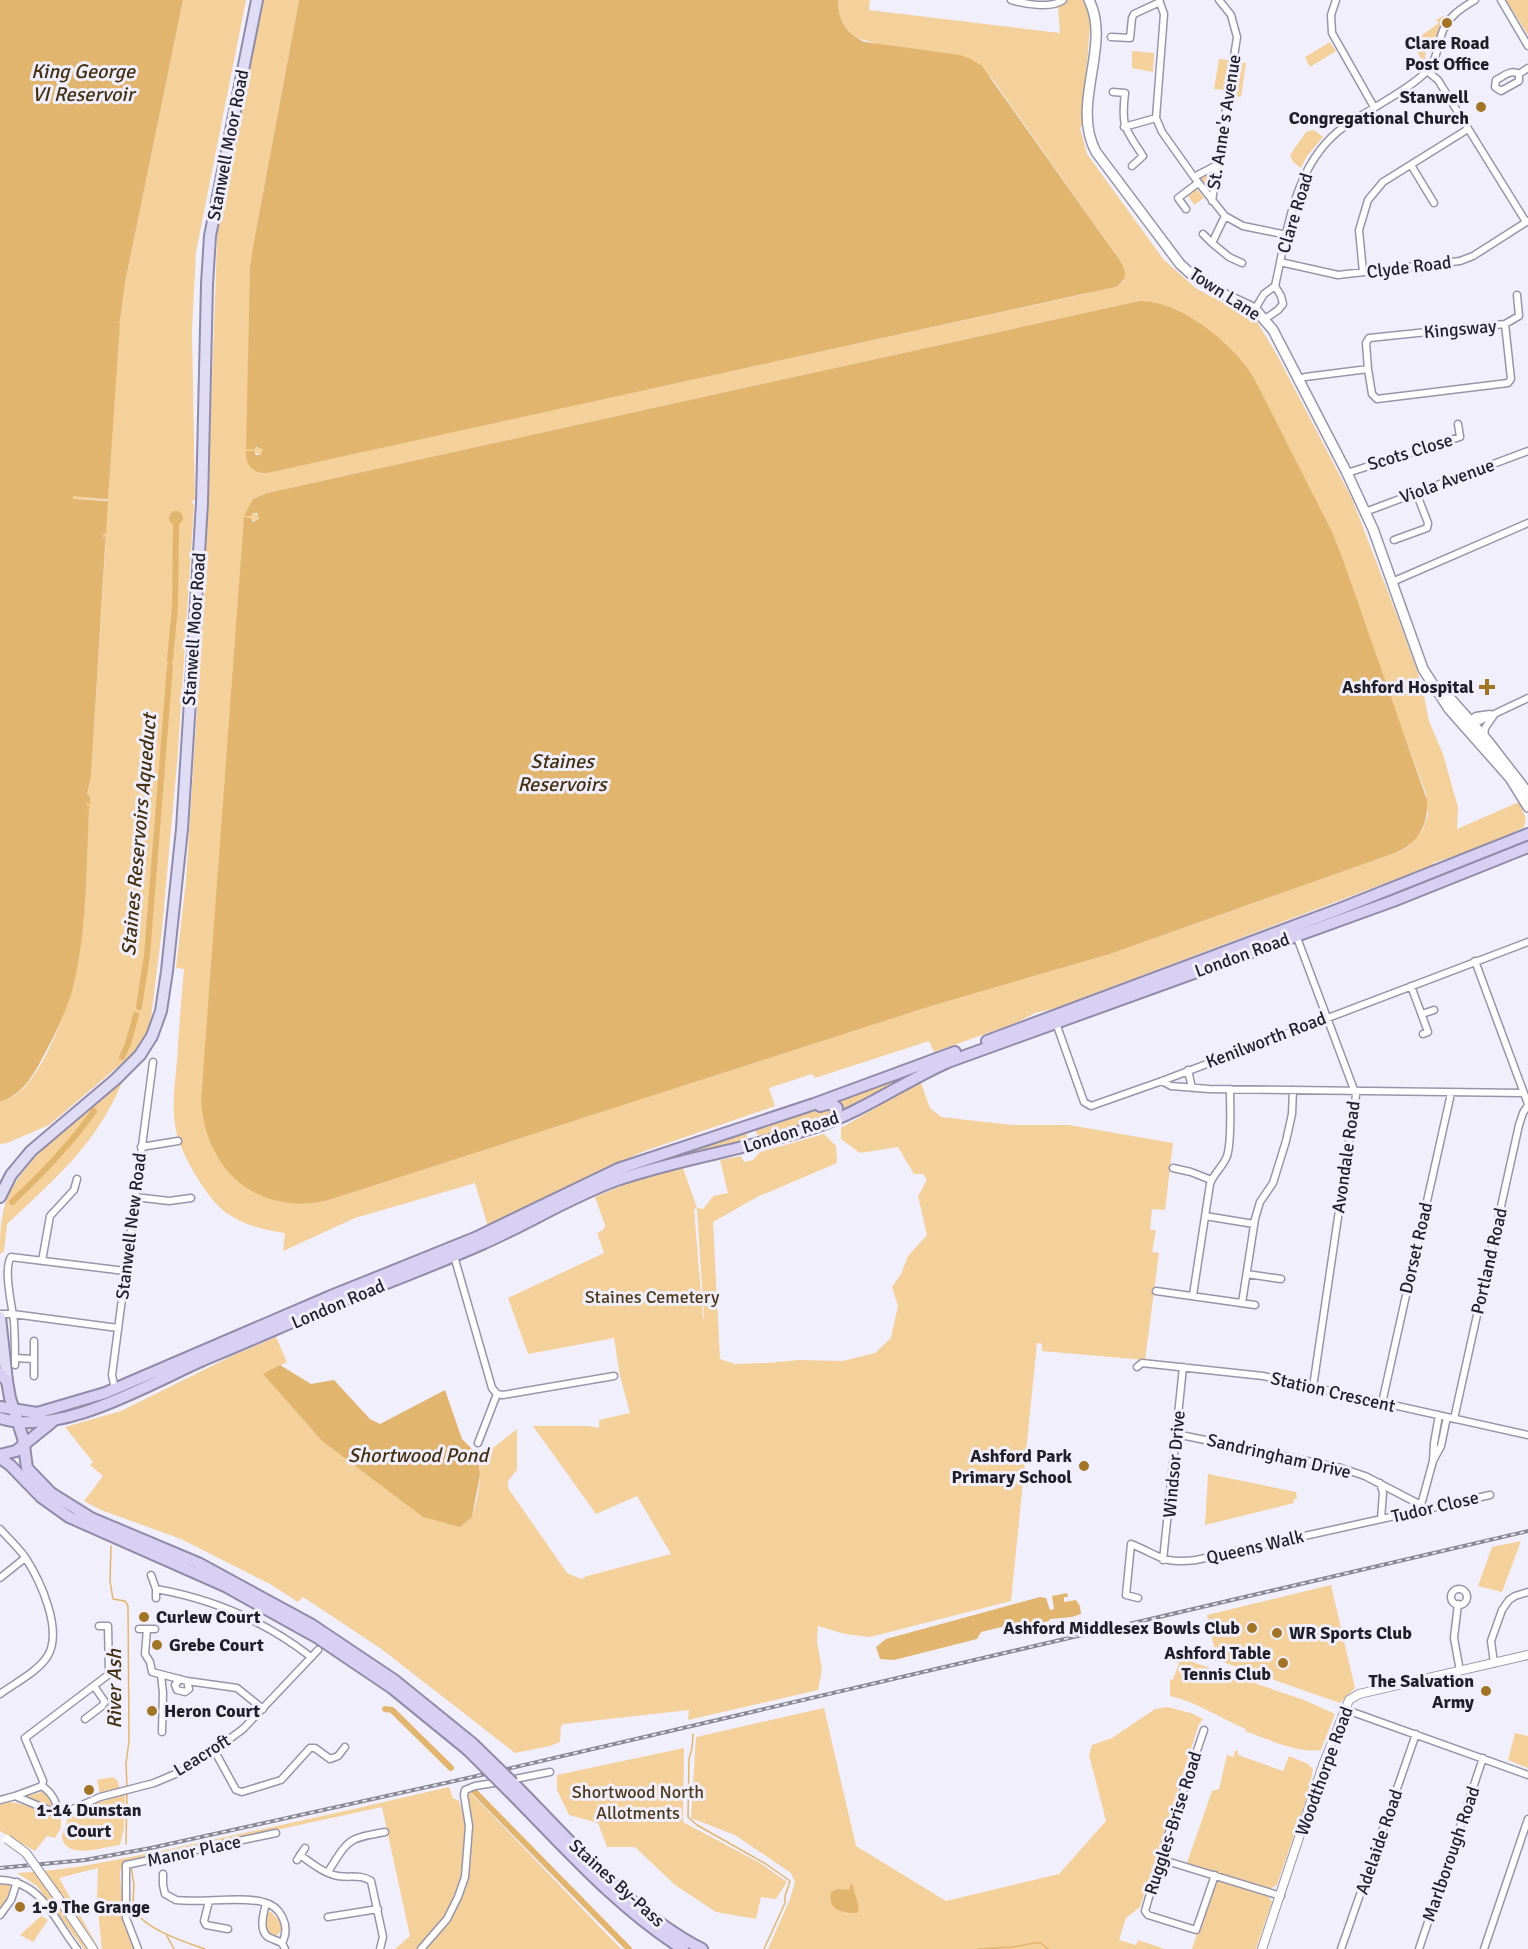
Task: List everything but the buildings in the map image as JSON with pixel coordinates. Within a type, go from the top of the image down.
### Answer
[{"type":"highway","points":[[2,1419],[13,1411],[37,1413],[48,1411],[115,1389],[331,1296],[475,1238],[618,1169],[644,1159],[754,1124],[1129,988],[1337,910],[1528,834]]},
{"type":"highway","name":"London Road","points":[[55,1420],[116,1399],[347,1299],[483,1244],[616,1181],[672,1164],[765,1143],[836,1119],[925,1072],[1296,935],[1393,902],[1528,847]]},
{"type":"highway","points":[[771,1118],[783,1119],[828,1103],[834,1104],[837,1108],[836,1119]]},
{"type":"highway","points":[[754,1124],[751,1129],[752,1137],[758,1143],[765,1143]]},
{"type":"highway","points":[[3,1378],[24,1445],[26,1463],[30,1473],[64,1503],[91,1518],[232,1580],[394,1680],[470,1747],[510,1787]]},
{"type":"highway","points":[[13,1411],[55,1420]]},
{"type":"highway","points":[[0,1456],[11,1453],[24,1445],[55,1420]]},
{"type":"highway","points":[[0,1456],[41,1497],[69,1516],[225,1586],[321,1635]]},
{"type":"highway","name":"Staines By-Pass","points":[[510,1787],[627,1907],[659,1934],[683,1949]]},
{"type":"highway","name":"Staines By-Pass","points":[[510,1787],[638,1905],[678,1936],[702,1949]]},
{"type":"main road","name":"Stanwell Moor Road","points":[[0,1197],[11,1175],[31,1151],[135,1061],[152,1036],[161,1011],[182,829],[202,503],[210,236],[257,0]]},
{"type":"main road","name":"Town Lane","points":[[1089,0],[1096,30],[1086,123],[1096,152],[1180,264],[1215,290],[1255,309],[1273,330],[1365,512],[1420,659],[1510,778],[1528,807]]},
{"type":"main road","name":"Town Lane","points":[[1469,723],[1484,737],[1528,793]]},
{"type":"main road","points":[[0,1315],[3,1378]]},
{"type":"street","points":[[1011,0],[1040,4],[1058,3],[1063,0]]},
{"type":"street","name":"St. Anne's Avenue","points":[[1219,0],[1232,15],[1237,37],[1212,201],[1225,216],[1243,226],[1287,235]]},
{"type":"street","points":[[1336,0],[1330,15],[1332,33],[1374,107]]},
{"type":"street","points":[[1500,0],[1528,46]]},
{"type":"street","points":[[1111,37],[1130,38],[1134,14],[1159,1],[1164,14],[1156,118],[1162,132],[1187,171],[1212,201]]},
{"type":"street","name":"Clare Road","points":[[1255,309],[1264,294],[1275,286],[1300,183],[1314,158],[1334,135],[1427,71],[1435,59],[1448,22],[1459,9],[1471,1]]},
{"type":"street","points":[[1519,74],[1528,68]]},
{"type":"street","points":[[1427,71],[1438,80],[1527,221]]},
{"type":"street","points":[[1113,92],[1125,93],[1122,118],[1124,127],[1143,156],[1132,166]]},
{"type":"street","points":[[1124,127],[1156,118]]},
{"type":"street","points":[[1363,272],[1359,230],[1368,200],[1383,182],[1468,129]]},
{"type":"street","points":[[1186,208],[1179,198],[1196,180],[1217,165]]},
{"type":"street","points":[[1411,165],[1434,203]]},
{"type":"street","points":[[1212,243],[1225,216]]},
{"type":"street","name":"Clyde Road","points":[[1280,262],[1338,275],[1460,261],[1473,256],[1527,221]]},
{"type":"street","points":[[1203,234],[1229,257],[1242,263]]},
{"type":"street","name":"Clare Road","points":[[1265,319],[1283,304],[1275,286]]},
{"type":"street","points":[[1505,324],[1519,316],[1517,296]]},
{"type":"street","name":"Kingsway","points":[[1505,324],[1511,379],[1508,383],[1377,399],[1372,394],[1368,369],[1366,343],[1369,338],[1505,324]]},
{"type":"street","points":[[1299,379],[1368,369]]},
{"type":"street","name":"Scots Close","points":[[1347,473],[1460,437],[1458,424]]},
{"type":"street","name":"Viola Avenue","points":[[1365,512],[1528,451]]},
{"type":"street","points":[[1394,540],[1427,528],[1428,523],[1416,492]]},
{"type":"street","points":[[1392,582],[1528,523]]},
{"type":"street","points":[[1469,723],[1476,716],[1497,712],[1528,698],[1528,690]]},
{"type":"street","points":[[1484,737],[1485,728],[1497,712]]},
{"type":"street","name":"Avondale Road","points":[[1296,935],[1355,1091],[1356,1100],[1313,1387]]},
{"type":"street","name":"Kenilworth Road","points":[[1056,1023],[1086,1104],[1096,1104],[1528,942]]},
{"type":"street","points":[[1475,962],[1528,1105]]},
{"type":"street","points":[[1411,987],[1428,1032],[1423,1034]]},
{"type":"street","points":[[1422,1014],[1434,1010]]},
{"type":"street","name":"Stanwell New Road","points":[[115,1389],[112,1375],[153,1062]]},
{"type":"street","points":[[1188,1070],[1192,1088]]},
{"type":"street","points":[[1162,1081],[1171,1086],[1192,1088],[1523,1093]]},
{"type":"street","points":[[1193,1295],[1211,1180],[1229,1152],[1230,1089]]},
{"type":"street","points":[[1242,1303],[1254,1224],[1260,1202],[1273,1184],[1286,1141],[1292,1114],[1293,1090]]},
{"type":"street","name":"Dorset Road","points":[[1382,1403],[1450,1098],[1449,1093]]},
{"type":"street","name":"Portland Road","points":[[1433,1461],[1451,1418],[1520,1125],[1528,1105]]},
{"type":"street","points":[[159,1134],[160,1144]]},
{"type":"street","points":[[141,1147],[178,1141]]},
{"type":"street","points":[[1173,1168],[1211,1180]]},
{"type":"street","points":[[42,1261],[50,1216],[74,1190],[77,1179]]},
{"type":"street","points":[[135,1197],[169,1201],[191,1198]]},
{"type":"street","points":[[169,1201],[171,1209]]},
{"type":"street","points":[[1205,1216],[1254,1224]]},
{"type":"street","points":[[454,1256],[492,1388],[497,1394],[503,1395],[614,1376]]},
{"type":"street","points":[[34,1359],[15,1362],[8,1273],[8,1260],[11,1257],[125,1271]]},
{"type":"street","points":[[1247,1274],[1281,1279]]},
{"type":"street","points":[[1156,1291],[1255,1305]]},
{"type":"street","points":[[0,1315],[13,1314],[118,1328]]},
{"type":"street","points":[[34,1341],[34,1376]]},
{"type":"street","name":"Station Crescent","points":[[1137,1367],[1142,1363],[1263,1376],[1528,1433]]},
{"type":"street","name":"Windsor Drive","points":[[1163,1560],[1183,1367]]},
{"type":"street","points":[[478,1443],[497,1394]]},
{"type":"street","points":[[1422,1508],[1433,1461],[1439,1415]]},
{"type":"street","name":"Sandringham Drive","points":[[1176,1434],[1319,1463],[1357,1474],[1380,1483],[1422,1508]]},
{"type":"street","points":[[1380,1483],[1383,1493],[1381,1519]]},
{"type":"street","name":"Tudor Close","points":[[1381,1519],[1422,1508],[1490,1495]]},
{"type":"street","name":"Queens Walk","points":[[1138,1598],[1126,1595],[1131,1544],[1163,1560],[1180,1562],[1381,1519]]},
{"type":"street","points":[[0,1529],[25,1558],[51,1611],[52,1645],[41,1663],[0,1694]]},
{"type":"street","points":[[0,1578],[25,1558]]},
{"type":"street","points":[[152,1575],[156,1598]]},
{"type":"street","points":[[156,1589],[208,1602],[267,1626],[311,1658]]},
{"type":"street","points":[[1494,1663],[1491,1641],[1502,1610],[1509,1600],[1528,1592]]},
{"type":"street","points":[[1458,1604],[1454,1638],[1460,1671]]},
{"type":"street","points":[[42,1786],[43,1781],[25,1738],[108,1675],[108,1626],[99,1626]]},
{"type":"street","points":[[139,1629],[155,1629]]},
{"type":"street","points":[[147,1629],[145,1654],[152,1672],[184,1680],[237,1688],[263,1709]]},
{"type":"street","name":"Leacroft","points":[[58,1814],[127,1789],[154,1783],[180,1772],[243,1729],[318,1650]]},
{"type":"street","name":"Woodthorpe Road","points":[[1262,1949],[1323,1765],[1349,1700],[1359,1695],[1528,1655]]},
{"type":"street","points":[[161,1675],[162,1732]]},
{"type":"street","points":[[85,1719],[105,1702],[94,1686]]},
{"type":"street","points":[[1344,1709],[1528,1774]]},
{"type":"street","name":"Ruggles-Brise Road","points":[[1204,1730],[1160,1859],[1145,1911],[1148,1915],[1196,1930],[1215,1875]]},
{"type":"street","name":"Adelaide Road","points":[[1341,1949],[1416,1734]]},
{"type":"street","points":[[214,1750],[236,1790],[242,1792],[281,1780],[310,1748],[315,1748],[330,1759],[346,1750]]},
{"type":"street","name":"Marlborough Road","points":[[1419,1949],[1483,1758]]},
{"type":"street","points":[[421,1949],[447,1919],[465,1877],[469,1846],[465,1790],[475,1786],[550,1772]]},
{"type":"street","points":[[0,1800],[42,1786]]},
{"type":"street","points":[[15,1796],[58,1814],[58,1805],[54,1796],[42,1786]]},
{"type":"street","points":[[1484,1949],[1528,1819]]},
{"type":"street","points":[[328,1872],[349,1841],[385,1832]]},
{"type":"street","name":"Manor Place","points":[[138,1949],[129,1927],[125,1908],[126,1865],[276,1833]]},
{"type":"street","points":[[4,1837],[26,1853],[93,1949]]},
{"type":"street","points":[[305,1848],[298,1857],[337,1876],[368,1879],[374,1885],[383,1937],[380,1949]]},
{"type":"street","points":[[1160,1859],[1281,1896]]},
{"type":"street","points":[[163,1874],[164,1890],[170,1898],[187,1901],[257,1901],[266,1903],[277,1909],[283,1919],[284,1946],[264,1933],[266,1903]]},
{"type":"street","points":[[0,1880],[24,1884],[37,1894],[77,1949]]},
{"type":"street","points":[[0,1915],[11,1900],[17,1882]]},
{"type":"street","points":[[209,1901],[204,1921],[206,1925],[228,1929]]},
{"type":"street","points":[[334,1906],[336,1915]]},
{"type":"street","points":[[328,1917],[378,1909]]},
{"type":"green space","points":[[183,0],[246,0],[196,252],[192,330],[195,499],[192,501],[194,506],[178,752],[162,929],[149,1034],[134,1053],[49,1125],[0,1144],[0,1102],[15,1095],[24,1087],[44,1058],[65,1009],[78,962],[89,811],[86,811],[87,803],[90,804],[90,797],[87,795],[91,777],[106,537],[103,538],[108,500],[73,499],[73,495],[108,499],[118,321],[120,321],[125,283]]},
{"type":"green space","points":[[263,0],[299,0],[254,241],[254,449],[260,447],[263,449],[260,455],[254,452],[260,474],[1085,294],[1120,284],[1124,281],[1124,268],[991,77],[857,38],[842,22],[838,0],[870,0],[869,10],[1060,33],[1058,7],[1068,0],[1084,0],[1091,13],[1080,128],[1087,154],[1164,260],[1197,289],[1256,320],[1277,355],[1352,499],[1401,626],[1422,685],[1429,721],[1443,754],[1458,807],[1457,829],[1519,802],[1526,819],[1524,827],[1502,838],[1433,863],[1433,865],[934,1052],[929,1041],[815,1078],[812,1074],[769,1088],[775,1106],[642,1152],[517,1210],[488,1227],[475,1183],[355,1218],[283,1251],[285,1233],[246,1224],[217,1205],[201,1184],[181,1147],[174,1117],[184,969],[176,968],[186,880],[204,603],[218,215]],"holes":[[[1139,301],[1154,302],[1187,316],[1220,339],[1234,352],[1254,378],[1401,726],[1426,794],[1428,815],[1423,829],[1410,845],[1401,851],[1110,954],[928,1007],[329,1200],[310,1203],[292,1202],[256,1193],[251,519],[257,522],[259,516],[253,513],[250,516],[253,499],[267,493]]]},
{"type":"green space","points":[[1506,0],[1528,0],[1528,35]]},
{"type":"green space","points":[[1443,16],[1445,21],[1432,46],[1427,45],[1425,57],[1428,61],[1427,66],[1424,65],[1415,47],[1415,37],[1439,23],[1436,20]]},
{"type":"green space","points":[[1330,42],[1336,51],[1310,67],[1305,57]]},
{"type":"green space","points":[[1132,51],[1154,53],[1153,72],[1132,68]]},
{"type":"green space","points":[[1219,59],[1229,60],[1224,90],[1214,89]]},
{"type":"green space","points":[[1238,62],[1246,63],[1241,97],[1232,96]]},
{"type":"green space","points":[[1314,130],[1323,137],[1307,156],[1301,168],[1293,162],[1290,155],[1306,132]]},
{"type":"green space","points":[[1213,171],[1210,194],[1199,178]]},
{"type":"green space","points":[[1196,188],[1204,198],[1194,205],[1187,194]]},
{"type":"green space","points":[[945,1061],[841,1114],[842,1107],[836,1100]]},
{"type":"green space","points":[[123,1080],[113,1103],[88,1142],[74,1159],[7,1224],[4,1251],[0,1254],[3,1212],[10,1192],[22,1174],[53,1139]]},
{"type":"green space","name":"Staines Cemetery","points":[[921,1083],[930,1108],[941,1117],[1012,1125],[1069,1125],[1173,1143],[1165,1210],[1152,1209],[1150,1230],[1156,1230],[1152,1252],[1159,1253],[1145,1360],[1042,1351],[1042,1344],[1037,1343],[1011,1601],[870,1637],[845,1634],[818,1626],[817,1642],[822,1669],[818,1690],[688,1720],[689,1710],[564,1724],[561,1726],[560,1742],[515,1753],[380,1648],[303,1597],[298,1602],[270,1584],[181,1539],[101,1510],[84,1501],[103,1476],[90,1465],[93,1462],[65,1427],[121,1411],[236,1354],[276,1337],[287,1362],[264,1374],[322,1441],[472,1517],[480,1474],[478,1458],[474,1452],[494,1447],[517,1429],[517,1470],[508,1481],[508,1488],[567,1573],[581,1579],[671,1554],[637,1496],[596,1514],[533,1426],[599,1428],[599,1420],[630,1413],[620,1376],[614,1338],[528,1354],[508,1298],[604,1253],[597,1233],[603,1230],[605,1225],[595,1197],[640,1178],[683,1168],[697,1208],[703,1209],[713,1196],[728,1193],[720,1160],[741,1156],[744,1162],[753,1160],[760,1152],[824,1134],[836,1146],[837,1163],[757,1197],[713,1222],[720,1359],[735,1364],[799,1360],[843,1361],[875,1353],[891,1338],[898,1306],[892,1287],[901,1274],[908,1256],[927,1235],[918,1196],[927,1180],[923,1174],[914,1174],[898,1147],[860,1153],[841,1139],[841,1128]],"holes":[[[694,1209],[697,1209],[704,1319]]]},
{"type":"green space","points":[[825,1107],[833,1108],[834,1117],[761,1138],[756,1133],[756,1128]]},
{"type":"green space","points":[[746,1131],[751,1144],[614,1175]]},
{"type":"green space","points":[[1208,1474],[1296,1492],[1297,1498],[1293,1500],[1294,1503],[1205,1525]]},
{"type":"green space","points":[[1521,1541],[1502,1592],[1478,1586],[1492,1547]]},
{"type":"green space","name":"WR Sports Club","points":[[1331,1585],[1355,1688],[1340,1703],[1211,1658],[1215,1651],[1207,1615]]},
{"type":"green space","points":[[1175,1656],[1304,1700],[1335,1714],[1321,1750],[1292,1747],[1245,1731],[1246,1729],[1199,1706],[1170,1696],[1170,1679],[1173,1680],[1179,1663],[1174,1661]]},
{"type":"green space","points":[[1167,1707],[1191,1713],[1203,1719],[1199,1724],[1140,1907],[1126,1918],[1119,1940],[1136,1945],[1138,1940],[1165,1949],[768,1949],[790,1899],[795,1882],[791,1873],[735,1835],[691,1818],[696,1737],[824,1708],[856,1846],[946,1901],[1059,1874],[1106,1821],[1089,1755],[1092,1745],[1112,1738],[1155,1709]]},
{"type":"green space","points":[[1515,1733],[1528,1736],[1528,1768],[1508,1760]]},
{"type":"green space","name":"Shortwood North Allotments","points":[[684,1748],[683,1822],[760,1863],[787,1882],[776,1899],[761,1897],[756,1919],[716,1912],[675,1885],[635,1847],[607,1847],[598,1823],[569,1815],[557,1790],[557,1775]]},
{"type":"green space","points":[[1236,1750],[1238,1755],[1283,1771],[1289,1756],[1308,1764],[1313,1769],[1309,1791],[1277,1885],[1269,1889],[1187,1863],[1212,1791],[1219,1789],[1227,1755],[1233,1757]]},
{"type":"green space","points":[[113,1777],[118,1781],[119,1788],[100,1794],[97,1780]]},
{"type":"green space","points":[[449,1787],[453,1798],[459,1801],[467,1828],[467,1848],[472,1849],[472,1823],[467,1799],[469,1791],[621,1949],[395,1949],[410,1936],[382,1807],[132,1861],[123,1865],[120,1872],[124,1926],[136,1949],[102,1949],[97,1902],[98,1868],[59,1878],[99,1949],[84,1949],[37,1886],[17,1873],[75,1867],[132,1857]]},
{"type":"green space","points":[[42,1792],[49,1794],[56,1810],[24,1797]]},
{"type":"green space","points":[[125,1794],[124,1828],[120,1845],[79,1851],[65,1845],[62,1836],[68,1815]]},
{"type":"green space","points":[[10,1802],[61,1818],[61,1828],[55,1838],[47,1836],[35,1851],[0,1831],[0,1803]]},
{"type":"green space","points":[[1215,1880],[1268,1896],[1272,1902],[1256,1949],[1192,1949]]},
{"type":"green space","points":[[0,1884],[11,1885],[6,1900],[0,1908]]},
{"type":"green space","points":[[270,1911],[282,1923],[282,1930],[275,1937],[266,1933],[265,1922]]},
{"type":"green space","points":[[41,1916],[48,1920],[33,1942],[20,1935]]},
{"type":"water","name":"King George VI Reservoir","points":[[0,0],[183,0],[118,322],[120,323],[108,499],[73,496],[73,499],[108,501],[106,535],[104,533],[103,538],[106,536],[91,777],[87,794],[90,797],[90,805],[87,803],[87,806],[90,806],[89,810],[86,810],[89,811],[80,954],[70,998],[41,1061],[22,1089],[0,1102]]},
{"type":"water","points":[[299,0],[838,0],[844,26],[858,39],[865,42],[960,55],[982,66],[1121,262],[1125,273],[1124,279],[1115,287],[267,473],[258,472],[251,468],[246,456],[246,451],[254,451],[256,455],[260,455],[263,449],[256,447],[254,450],[246,449],[250,268]]},
{"type":"water","name":"Staines Reservoirs","points":[[1139,301],[1154,302],[1171,308],[1204,326],[1234,352],[1254,378],[1332,532],[1342,557],[1427,800],[1424,825],[1416,839],[1395,853],[1110,954],[928,1007],[329,1200],[303,1203],[280,1202],[259,1195],[240,1183],[225,1168],[213,1148],[205,1126],[201,1101],[244,517],[251,518],[253,522],[259,519],[257,513],[244,516],[253,499],[267,493]]},
{"type":"water","points":[[176,511],[181,513],[183,518],[181,523],[176,525],[171,523],[169,518],[171,513]]},
{"type":"water","name":"Shortwood Pond","points":[[280,1365],[311,1384],[334,1380],[370,1419],[380,1424],[445,1390],[462,1439],[478,1455],[480,1475],[472,1517],[460,1527],[423,1517],[322,1441],[263,1374]]},
{"type":"water","points":[[1067,1593],[1068,1597],[1064,1597],[1064,1602],[1076,1600],[1081,1614],[1050,1619],[1032,1625],[1022,1622],[981,1632],[977,1639],[894,1660],[880,1659],[876,1647],[886,1639],[1040,1597],[1046,1598],[1050,1610],[1054,1609],[1052,1596]]},
{"type":"water","points":[[851,1884],[858,1903],[857,1913],[841,1911],[831,1903],[831,1892],[837,1889],[849,1890]]},
{"type":"waterway","name":"Staines Reservoirs Aqueduct","points":[[170,660],[175,606],[176,525]]},
{"type":"waterway","name":"Staines Reservoirs Aqueduct","points":[[139,1007],[147,955],[170,666]]},
{"type":"waterway","name":"Staines Reservoirs Aqueduct","points":[[122,1057],[136,1015]]},
{"type":"waterway","name":"Staines Reservoirs Aqueduct","points":[[12,1202],[55,1159],[94,1111]]},
{"type":"waterway","name":"River Ash","points":[[111,1546],[110,1581],[113,1599],[125,1601],[128,1606],[127,1788]]},
{"type":"waterway","name":"Staines Reservoirs Aqueduct","points":[[385,1709],[392,1710],[451,1768]]},
{"type":"waterway","points":[[693,1734],[689,1759],[688,1817],[697,1825],[766,1864],[790,1881],[785,1903],[764,1949]]},
{"type":"waterway","name":"Staines Reservoirs Aqueduct","points":[[473,1790],[629,1949]]},
{"type":"waterway","name":"River Ash","points":[[126,1844],[127,1792]]},
{"type":"waterway","name":"River Ash","points":[[131,1866],[134,1885],[133,1906],[138,1915],[165,1934],[205,1949]]},
{"type":"waterway","name":"River Ash","points":[[167,1936],[174,1949]]},
{"type":"waterway","name":"River Ash","points":[[978,1949],[1034,1943],[1041,1943],[1048,1949]]},
{"type":"railway","points":[[0,1868],[85,1860],[151,1848],[477,1776],[1528,1531]]},
{"type":"place","name":"Clare Road Post Office","points":[[1447,23]]},
{"type":"place","name":"Stanwell Congregational Church","points":[[1481,107]]},
{"type":"place","name":"Ashford Hospital","points":[[1487,687]]},
{"type":"place","name":"Ashford Park Primary School","points":[[1084,1466]]},
{"type":"place","name":"Curlew Court","points":[[144,1617]]},
{"type":"place","name":"Ashford Middlesex Bowls Club","points":[[1252,1628]]},
{"type":"place","name":"WR Sports Club","points":[[1277,1633]]},
{"type":"place","name":"Grebe Court","points":[[157,1645]]},
{"type":"place","name":"Ashford Table Tennis Club","points":[[1283,1663]]},
{"type":"place","name":"The Salvation Army","points":[[1486,1691]]},
{"type":"place","name":"Heron Court","points":[[152,1711]]},
{"type":"place","name":"1-14 Dunstan Court","points":[[89,1790]]},
{"type":"place","name":"1-9 The Grange","points":[[20,1907]]}]
